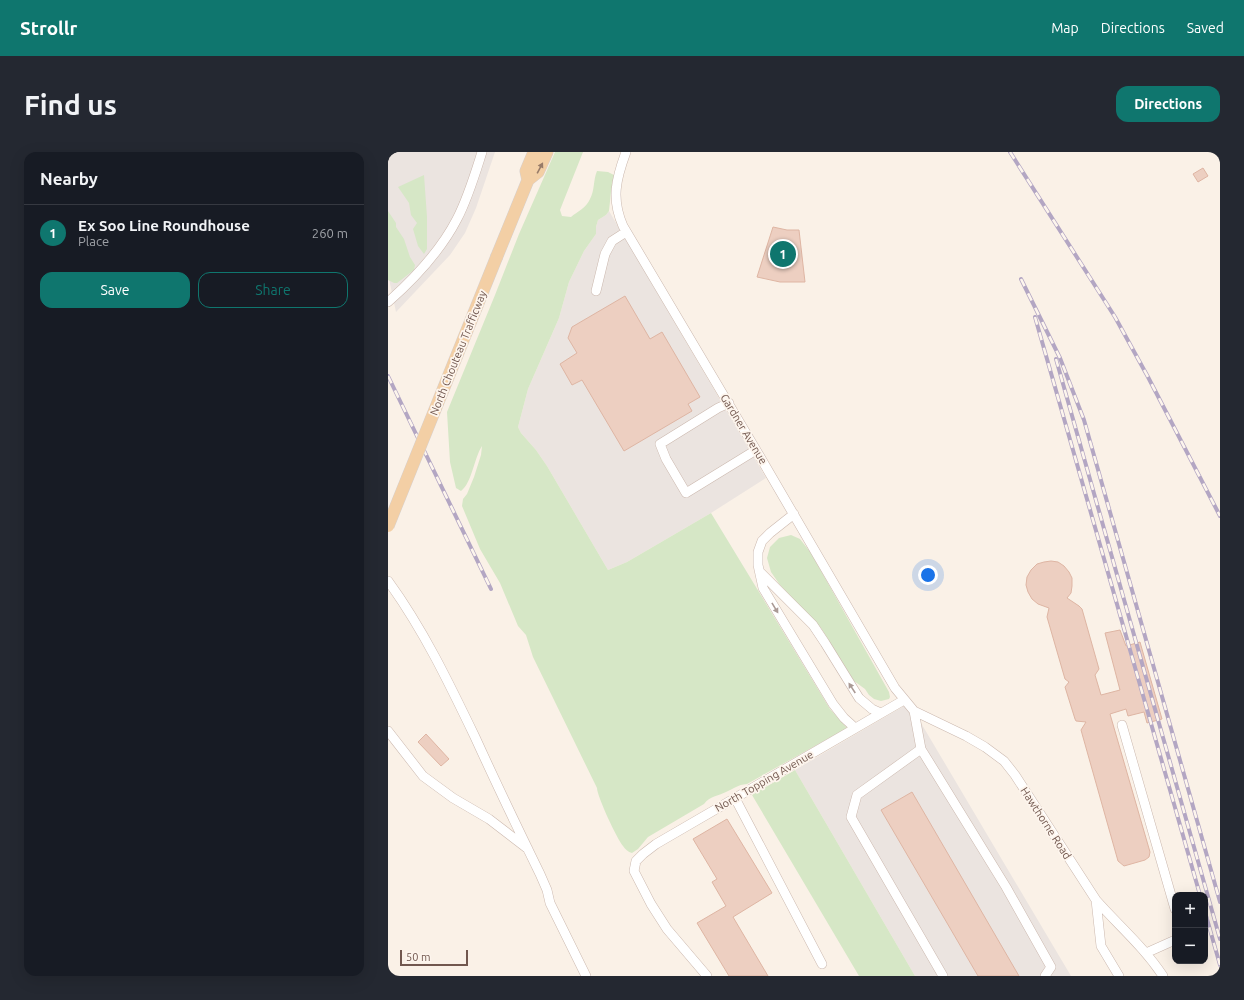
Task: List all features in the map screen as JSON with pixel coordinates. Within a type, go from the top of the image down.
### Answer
[{"type":"main road","name":"North Chouteau Trafficway","points":[[528,180],[526,172],[534,152]]},
{"type":"main road","name":"North Chouteau Trafficway","points":[[388,526],[528,180],[538,172],[548,152]]},
{"type":"street","points":[[388,302],[417,275],[428,262],[457,220],[482,152]]},
{"type":"street","name":"Gardner Avenue","points":[[626,152],[617,181],[615,202],[619,217],[626,232],[729,403],[904,700]]},
{"type":"street","points":[[596,291],[605,254],[612,241],[626,232]]},
{"type":"street","points":[[729,403],[718,408],[660,444],[666,459],[686,493],[756,450]]},
{"type":"street","points":[[794,514],[762,541],[757,558],[764,588],[833,704],[844,718],[855,728]]},
{"type":"street","points":[[760,572],[813,625],[859,698],[868,706],[881,713]]},
{"type":"street","points":[[388,580],[440,666],[547,890],[550,903],[586,976]]},
{"type":"street","name":"Hawthorne Road","points":[[904,700],[914,711],[966,736],[985,747],[1004,761],[1015,775],[1096,900],[1111,918],[1146,953],[1163,976]]},
{"type":"street","name":"North Topping Avenue","points":[[707,976],[667,929],[651,904],[634,871],[636,861],[656,844],[904,700]]},
{"type":"street","points":[[914,711],[921,749],[1006,887],[1051,967],[1045,976]]},
{"type":"street","points":[[1122,725],[1172,899]]},
{"type":"street","points":[[388,731],[423,776],[453,798],[489,819],[528,850]]},
{"type":"street","points":[[921,749],[858,795],[851,817],[943,976]]},
{"type":"street","points":[[735,798],[822,964]]},
{"type":"street","points":[[1096,900],[1101,946],[1119,976]]},
{"type":"street","points":[[1146,953],[1172,941]]},
{"type":"shaded area","points":[[388,152],[495,152],[476,208],[465,233],[450,255],[396,312],[388,274]]},
{"type":"shaded area","points":[[609,211],[766,478],[711,513],[627,562],[608,570],[547,466],[518,427],[528,389],[559,318],[569,282],[584,251],[596,234],[598,220]]},
{"type":"shaded area","points":[[904,706],[918,718],[1071,976],[915,976],[795,770]]},
{"type":"green space","points":[[555,152],[583,152],[560,210],[562,216],[571,217],[589,202],[592,196],[597,171],[608,172],[614,175],[609,211],[598,220],[596,234],[584,251],[569,282],[559,318],[528,389],[518,427],[521,433],[536,450],[547,466],[608,570],[627,562],[711,513],[830,709],[847,728],[747,784],[738,786],[711,798],[704,804],[648,837],[638,849],[632,853],[628,851],[620,842],[612,827],[597,788],[533,657],[526,635],[518,626],[500,583],[480,549],[462,506],[463,499],[467,494],[474,477],[481,455],[482,446],[468,482],[461,491],[456,488],[450,462],[447,412],[519,234]]},
{"type":"green space","points":[[424,175],[427,217],[427,249],[424,254],[418,246],[413,229],[417,223],[411,215],[409,203],[398,187]]},
{"type":"green space","points":[[388,211],[404,239],[410,257],[415,265],[414,270],[397,283],[388,280]]},
{"type":"green space","points":[[791,535],[800,539],[811,553],[889,692],[889,699],[881,701],[874,699],[865,689],[854,681],[821,628],[780,585],[771,572],[767,558],[770,547],[779,538]]},
{"type":"green space","points":[[795,770],[915,976],[859,976],[752,795]]},
{"type":"building","points":[[1203,168],[1208,176],[1198,182],[1193,174]]},
{"type":"building","points":[[773,227],[787,230],[799,230],[805,282],[780,282],[757,277]]},
{"type":"building","points":[[625,296],[650,339],[662,332],[700,397],[688,404],[692,411],[624,451],[582,380],[572,385],[560,364],[577,353],[568,338],[572,327]]},
{"type":"building","points":[[1051,561],[1058,562],[1064,566],[1072,578],[1071,593],[1067,598],[1082,609],[1099,669],[1095,675],[1101,695],[1120,690],[1105,633],[1120,630],[1126,646],[1140,642],[1162,719],[1147,723],[1144,712],[1128,716],[1126,709],[1110,714],[1150,852],[1149,857],[1145,860],[1124,866],[1118,861],[1081,730],[1086,722],[1076,721],[1065,687],[1069,682],[1065,679],[1047,617],[1049,608],[1038,604],[1032,599],[1026,585],[1027,577],[1037,564]]},
{"type":"building","points":[[426,734],[449,759],[441,766],[418,742]]},
{"type":"building","points":[[912,792],[1019,976],[978,976],[881,810]]},
{"type":"building","points":[[727,819],[772,893],[733,917],[768,976],[729,976],[697,923],[726,906],[712,882],[717,879],[693,839]]},
{"type":"railway","points":[[1010,152],[1115,317],[1220,516]]},
{"type":"railway","points":[[1021,279],[1060,358],[1084,420],[1220,902]]},
{"type":"railway","points":[[1035,317],[1199,892]]},
{"type":"railway","points":[[1056,359],[1220,939]]},
{"type":"railway","points":[[388,376],[491,589]]},
{"type":"railway","points":[[1208,923],[1220,965]]},
{"type":"place","name":"Ex Soo Line Roundhouse","points":[[783,254]]}]
